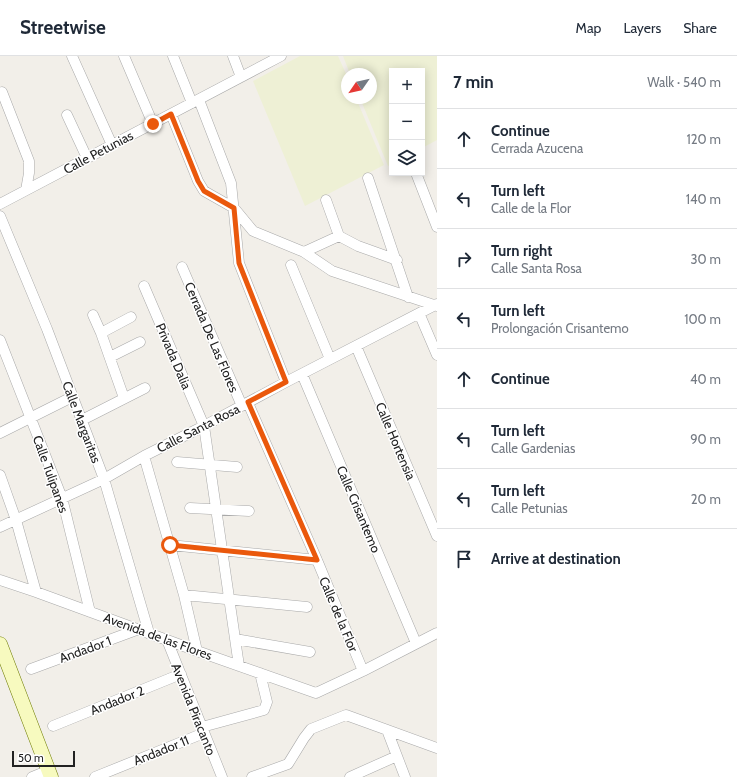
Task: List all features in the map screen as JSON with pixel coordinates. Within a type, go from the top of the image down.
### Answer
[{"type":"main road","points":[[0,644],[50,774]]},
{"type":"street","points":[[72,56],[112,145]]},
{"type":"street","points":[[124,56],[153,124]]},
{"type":"street","points":[[173,56],[196,102],[232,183],[239,263],[286,382]]},
{"type":"street","points":[[233,56],[241,77]]},
{"type":"street","name":"Calle Petunias","points":[[0,204],[196,102],[280,56]]},
{"type":"street","points":[[2,92],[29,161],[29,173],[26,190]]},
{"type":"street","points":[[171,114],[198,181],[204,191],[234,208],[253,232],[304,252],[332,271],[436,305]]},
{"type":"street","points":[[67,115],[87,158]]},
{"type":"street","points":[[417,176],[437,227]]},
{"type":"street","points":[[368,178],[397,260],[408,297]]},
{"type":"street","points":[[326,200],[339,236],[358,246],[397,260]]},
{"type":"street","name":"Calle Margaritas","points":[[0,216],[47,329],[104,479],[149,633]]},
{"type":"street","points":[[236,240],[253,232]]},
{"type":"street","points":[[304,252],[339,236]]},
{"type":"street","points":[[291,265],[330,359]]},
{"type":"street","name":"Cerrada De Las Flores","points":[[182,267],[245,404]]},
{"type":"street","name":"Privada Dalia","points":[[144,286],[204,426],[239,666]]},
{"type":"street","name":"Calle Santa Rosa","points":[[0,527],[104,479],[144,456],[436,305]]},
{"type":"street","points":[[419,313],[437,355]]},
{"type":"street","points":[[93,315],[110,357],[124,398]]},
{"type":"street","points":[[101,333],[131,317]]},
{"type":"street","name":"Calle Tulipanes","points":[[0,340],[62,498],[90,612]]},
{"type":"street","points":[[110,357],[140,342]]},
{"type":"street","name":"Calle Hortensia","points":[[356,346],[437,536]]},
{"type":"street","name":"Calle Crisantemo","points":[[302,374],[416,643]]},
{"type":"street","points":[[82,420],[145,388]]},
{"type":"street","points":[[0,433],[72,397]]},
{"type":"street","name":"Calle de la Flor","points":[[245,404],[317,560],[363,671]]},
{"type":"street","points":[[144,456],[184,595],[196,651]]},
{"type":"street","points":[[177,462],[237,467]]},
{"type":"street","points":[[0,475],[16,520],[36,592]]},
{"type":"street","points":[[190,508],[249,511]]},
{"type":"street","points":[[170,545],[317,560]]},
{"type":"street","name":"Avenida de las Flores","points":[[0,580],[316,693],[363,671]]},
{"type":"street","points":[[184,595],[307,607]]},
{"type":"street","name":"Andador 1","points":[[30,669],[139,629]]},
{"type":"street","points":[[363,671],[437,633]]},
{"type":"street","points":[[235,639],[310,652]]},
{"type":"street","name":"Avenida Piracanto","points":[[167,640],[222,777]]},
{"type":"street","name":"Andador 11","points":[[95,777],[203,730],[264,710],[267,702],[260,673]]},
{"type":"street","name":"Andador 2","points":[[53,726],[180,674]]},
{"type":"street","points":[[252,777],[288,764],[311,729],[346,715],[437,748]]},
{"type":"street","points":[[387,730],[405,777]]},
{"type":"street","points":[[350,777],[397,756]]},
{"type":"street","points":[[32,777],[50,774]]},
{"type":"green space","points":[[300,56],[338,56],[343,68],[341,68],[341,104],[359,104],[384,165],[305,206],[253,81]]},
{"type":"green space","points":[[343,56],[437,56],[437,140],[425,146],[425,68],[389,68],[388,166],[362,104],[377,104],[377,68],[348,68]]},
{"type":"route","points":[[153,124],[171,114],[198,181],[204,191],[234,208],[239,263],[286,382],[248,402],[317,560],[170,545]]}]
